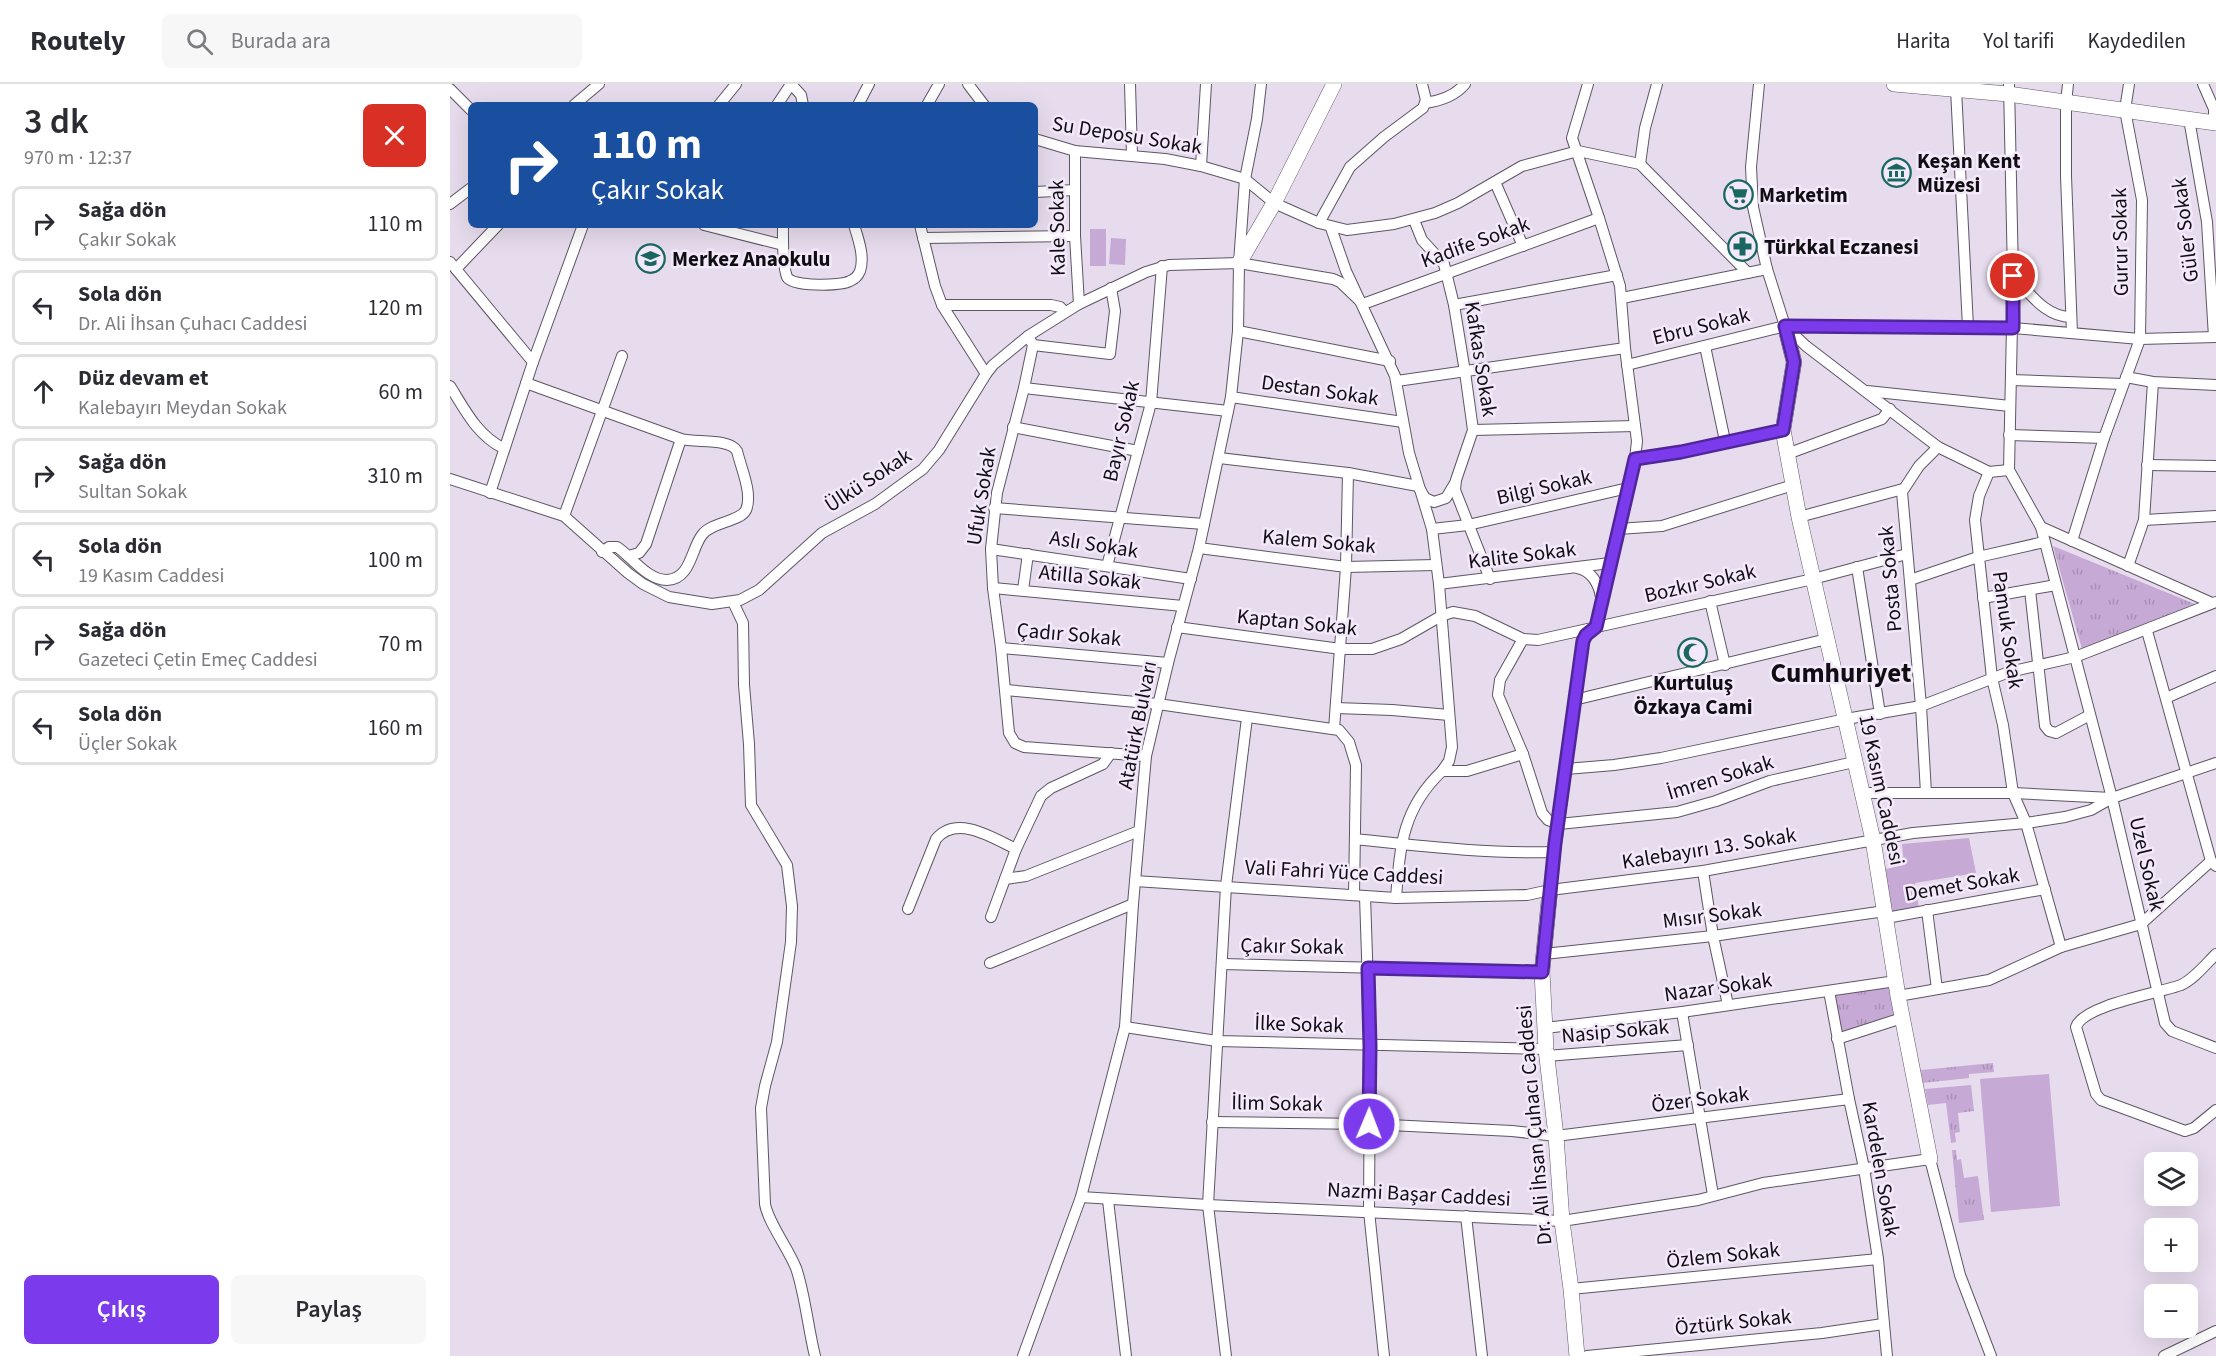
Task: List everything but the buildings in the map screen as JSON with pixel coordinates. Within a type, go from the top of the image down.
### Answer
[{"type":"street","points":[[578,102],[599,84]]},
{"type":"street","points":[[721,102],[736,84]]},
{"type":"street","points":[[779,102],[791,84],[801,96],[802,102]]},
{"type":"street","points":[[860,102],[869,84]]},
{"type":"street","points":[[929,102],[939,84]]},
{"type":"street","points":[[968,84],[982,102]]},
{"type":"street","points":[[1130,84],[1132,155]]},
{"type":"street","points":[[1201,166],[1206,84]]},
{"type":"street","name":"Atatürk Bulvarı","points":[[1023,1356],[1081,1197],[1125,1027],[1146,756],[1177,627],[1199,548],[1231,397],[1238,331],[1239,263],[1245,179],[1257,119],[1261,84]]},
{"type":"street","points":[[1239,263],[1274,203],[1334,84]]},
{"type":"street","points":[[1319,223],[1350,167],[1384,137],[1423,108],[1425,103],[1422,84]]},
{"type":"street","points":[[1425,103],[1447,98],[1458,92],[1464,84]]},
{"type":"street","points":[[1550,890],[1583,641],[1586,635],[1596,627],[1635,459],[1635,426],[1625,348],[1622,298],[1617,275],[1572,135],[1588,84]]},
{"type":"street","points":[[1640,164],[1645,128],[1657,84]]},
{"type":"street","points":[[1759,84],[1751,167],[1754,218],[1785,326],[1812,350],[1938,447],[1989,472],[2009,470],[2013,276],[2008,89]]},
{"type":"street","points":[[1894,84],[1956,89],[2008,89],[2066,103],[2215,123],[2214,110],[2203,84]]},
{"type":"street","points":[[2068,84],[2066,176],[2072,333]]},
{"type":"street","name":"Gurur Sokak","points":[[2072,540],[2104,438],[2140,339],[2142,200],[2125,110],[2129,84]]},
{"type":"street","points":[[450,89],[468,107]]},
{"type":"street","points":[[1956,89],[1968,327]]},
{"type":"street","name":"Güler Sokak","points":[[2189,119],[2206,222],[2215,337]]},
{"type":"street","name":"Su Deposu Sokak","points":[[1038,140],[1075,151],[1132,155],[1201,166],[1245,179],[1274,203],[1332,228]]},
{"type":"street","name":"Kale Sokak","points":[[1075,151],[1078,304]]},
{"type":"street","points":[[1396,898],[1401,843],[1405,828],[1416,803],[1428,785],[1442,771],[1452,752],[1439,584],[1432,530],[1433,504],[1418,486],[1403,422],[1397,381],[1390,361],[1340,254],[1332,228],[1353,230],[1414,219],[1453,206],[1522,166],[1578,151],[1640,164],[1748,273]]},
{"type":"street","points":[[1495,182],[1523,246]]},
{"type":"street","points":[[452,199],[468,190]]},
{"type":"street","points":[[1038,192],[1075,190]]},
{"type":"street","name":"Kadife Sokak","points":[[1363,303],[1599,218]]},
{"type":"street","name":"Kafkas Sokak","points":[[1414,219],[1419,235],[1442,260],[1447,272],[1465,372],[1473,430],[1456,480]]},
{"type":"street","points":[[495,228],[453,266],[533,362]]},
{"type":"street","points":[[490,493],[503,448],[582,228]]},
{"type":"street","points":[[715,228],[783,246]]},
{"type":"street","points":[[783,228],[787,276],[792,282],[805,284],[848,283],[858,275],[861,250],[855,228]]},
{"type":"street","points":[[921,228],[942,305],[986,374]]},
{"type":"street","points":[[923,238],[1075,236]]},
{"type":"street","points":[[1315,275],[1329,272],[1336,267],[1340,254]]},
{"type":"street","name":"Ülkü Sokak","points":[[564,516],[602,552],[643,584],[669,597],[696,603],[733,602],[759,590],[822,533],[875,504],[923,470],[939,450],[986,374],[1001,357],[1031,341],[1078,304],[1162,266],[1239,263],[1337,280],[1363,303]]},
{"type":"street","name":"Bayır Sokak","points":[[1107,566],[1151,403],[1162,266]]},
{"type":"street","points":[[1622,298],[1767,268]]},
{"type":"street","points":[[1454,305],[1617,275]]},
{"type":"street","points":[[2013,276],[2050,312],[2061,317],[2071,317]]},
{"type":"street","points":[[1031,341],[1110,354],[1115,311],[1112,288]]},
{"type":"street","points":[[942,305],[1051,305],[1060,307],[1065,312]]},
{"type":"street","name":"Ebru Sokak","points":[[1627,365],[1785,326],[2013,328],[2140,339],[2215,337]]},
{"type":"street","name":"19 Kasım Caddesi","points":[[1785,326],[1794,362],[1783,430],[1787,454],[1799,517],[1873,840],[1902,1018],[1930,1159]]},
{"type":"street","points":[[1238,331],[1390,361]]},
{"type":"street","name":"Ufuk Sokak","points":[[1031,341],[1024,388],[994,508],[991,549],[1008,730],[1010,737],[1024,747],[1111,753]]},
{"type":"street","points":[[1705,346],[1725,441]]},
{"type":"street","points":[[1397,381],[1625,348]]},
{"type":"street","points":[[1794,362],[1801,351],[1812,350]]},
{"type":"street","points":[[450,479],[564,516],[604,411],[622,356]]},
{"type":"street","points":[[2011,380],[2216,385]]},
{"type":"street","points":[[2128,566],[2144,520],[2153,382]]},
{"type":"street","points":[[526,383],[681,439],[729,443],[737,451],[747,490],[746,510],[742,516],[706,531],[701,536],[688,565],[675,578],[664,580],[657,578],[617,547],[609,547],[602,552]]},
{"type":"street","points":[[450,386],[481,433],[490,442],[503,448]]},
{"type":"street","points":[[1024,388],[1228,411]]},
{"type":"street","points":[[1865,391],[2010,406]]},
{"type":"street","name":"Destan Sokak","points":[[1231,397],[1403,422]]},
{"type":"street","points":[[1787,454],[1882,419],[1890,410]]},
{"type":"street","points":[[1473,430],[1635,426]]},
{"type":"street","points":[[1013,427],[1138,451]]},
{"type":"street","points":[[1635,459],[1681,452],[1783,430]]},
{"type":"street","points":[[2009,435],[2104,438]]},
{"type":"street","points":[[628,556],[639,553],[646,544],[681,439]]},
{"type":"street","points":[[1799,517],[1903,489],[1919,466],[1938,447]]},
{"type":"street","points":[[1219,458],[1348,473],[1418,486]]},
{"type":"street","points":[[2147,465],[2216,466]]},
{"type":"street","name":"Uzel Sokak","points":[[2009,470],[2041,528],[2112,798],[2163,1018],[2169,1029],[2216,1048]]},
{"type":"street","name":"Pamuk Sokak","points":[[1989,472],[1976,508],[1975,520],[1992,678],[2005,733],[2013,794],[2026,824],[2061,947]]},
{"type":"street","points":[[1334,729],[1346,567],[1348,473]]},
{"type":"street","points":[[1433,504],[1448,496],[1456,480]]},
{"type":"street","points":[[1456,480],[1457,495],[1490,579]]},
{"type":"street","points":[[1618,529],[1662,526],[1793,485]]},
{"type":"street","name":"Bilgi Sokak","points":[[1432,530],[1468,525],[1628,488]]},
{"type":"street","name":"Posta Sokak","points":[[1903,489],[1926,793]]},
{"type":"street","points":[[1433,504],[1447,501],[1457,505],[1468,525]]},
{"type":"street","points":[[994,508],[1204,524]]},
{"type":"street","points":[[2144,520],[2216,516]]},
{"type":"street","points":[[2041,528],[2214,603]]},
{"type":"street","points":[[1910,580],[1978,558],[2044,542]]},
{"type":"street","name":"Kalem Sokak","points":[[1199,548],[1346,567],[1436,565]]},
{"type":"street","name":"Aslı Sokak","points":[[991,549],[1191,579]]},
{"type":"street","points":[[1023,590],[1028,554]]},
{"type":"street","name":"Bozkır Sokak","points":[[1522,639],[1538,640],[1813,579],[1907,554]]},
{"type":"street","name":"Kalite Sokak","points":[[1439,584],[1610,563]]},
{"type":"street","points":[[1857,567],[1880,714]]},
{"type":"street","points":[[1576,568],[1586,570],[1593,577],[1602,602]]},
{"type":"street","points":[[1983,598],[2056,585]]},
{"type":"street","name":"Atilla Sokak","points":[[993,588],[1183,606]]},
{"type":"street","points":[[2030,590],[2040,699],[2047,729],[2056,733],[2090,715]]},
{"type":"street","points":[[1710,601],[1725,665]]},
{"type":"street","points":[[733,602],[743,623],[751,805],[787,865],[792,906],[790,953],[783,988],[777,1042],[761,1108],[765,1204],[768,1215],[786,1246],[798,1275],[815,1356]]},
{"type":"street","points":[[1566,769],[1661,758],[1846,719],[1921,706],[2016,670],[2075,657],[2147,631],[2214,603]]},
{"type":"street","points":[[1441,616],[1453,612],[1470,614],[1522,639],[1497,690],[1542,813],[1548,820],[1559,824]]},
{"type":"street","name":"Kaptan Sokak","points":[[1177,627],[1341,649],[1380,648],[1417,631],[1441,616]]},
{"type":"street","points":[[2141,924],[2213,864],[2212,844],[2186,774],[2147,631]]},
{"type":"street","points":[[1574,700],[1827,639]]},
{"type":"street","name":"Çadır Sokak","points":[[1001,648],[1168,663]]},
{"type":"street","points":[[2166,698],[2216,676]]},
{"type":"street","points":[[1006,690],[1158,704],[1340,730],[1346,736],[1355,758],[1357,774],[1355,839],[1368,968],[1369,1211],[1384,1356]]},
{"type":"street","points":[[1336,708],[1449,715]]},
{"type":"street","points":[[1226,1356],[1208,1206],[1226,886],[1247,718]]},
{"type":"street","points":[[991,917],[1016,849],[1044,792],[1103,764],[1111,753],[1146,756]]},
{"type":"street","points":[[1442,771],[1467,771],[1522,754]]},
{"type":"street","name":"İmren Sokak","points":[[1559,824],[1677,812],[1716,801],[1770,781],[1854,762]]},
{"type":"street","points":[[1862,793],[2013,794],[2112,798],[2216,763]]},
{"type":"street","name":"Kalebayırı 13. Sokak","points":[[1550,890],[1703,871],[1873,840],[1955,829],[2026,824],[2084,812],[2101,806],[2112,798]]},
{"type":"street","points":[[908,909],[936,839],[945,831],[956,827],[981,832],[1016,849]]},
{"type":"street","points":[[1005,879],[1026,876],[1139,831]]},
{"type":"street","points":[[1355,839],[1475,851],[1554,852]]},
{"type":"street","points":[[1703,871],[1713,936],[1728,1005]]},
{"type":"street","name":"Vali Fahri Yüce Caddesi","points":[[1135,881],[1396,898],[1527,895],[1550,890]]},
{"type":"street","name":"Demet Sokak","points":[[1885,914],[1926,910],[2045,889]]},
{"type":"street","name":"Dr. Ali İhsan Çuhacı Caddesi","points":[[1550,890],[1542,972],[1546,1053],[1577,1356]]},
{"type":"street","points":[[990,963],[1133,904]]},
{"type":"street","points":[[1926,910],[1937,989]]},
{"type":"street","name":"Mısır Sokak","points":[[1544,954],[1713,936],[1885,914]]},
{"type":"street","name":"Nazar Sokak","points":[[1545,1028],[1682,1012],[1829,991],[1937,989],[1994,978],[2061,947],[2141,924]]},
{"type":"street","points":[[2216,954],[2212,965],[2181,984],[2113,1004],[2083,1017],[2077,1023],[2077,1031],[2096,1094],[2104,1102],[2186,1131],[2194,1128],[2216,1110]]},
{"type":"street","name":"Çakır Sokak","points":[[1222,964],[1542,972]]},
{"type":"street","name":"Kardelen Sokak","points":[[1829,991],[1864,1168],[1878,1259],[1887,1356]]},
{"type":"street","points":[[1682,1012],[1713,1195]]},
{"type":"street","points":[[1837,1039],[1902,1018]]},
{"type":"street","name":"İlke Sokak","points":[[1125,1027],[1217,1041],[1546,1053]]},
{"type":"street","name":"Nasip Sokak","points":[[1546,1053],[1688,1045]]},
{"type":"street","name":"Özer Sokak","points":[[1556,1136],[1849,1099]]},
{"type":"street","name":"İlim Sokak","points":[[1212,1122],[1369,1124],[1512,1131],[1556,1136]]},
{"type":"street","points":[[1930,1159],[1960,1275],[1991,1356]]},
{"type":"street","name":"Nazmi Başar Caddesi","points":[[1081,1197],[1208,1206],[1369,1211],[1562,1221],[1690,1202],[1763,1182],[1930,1159]]},
{"type":"street","points":[[1108,1200],[1126,1356]]},
{"type":"street","points":[[1466,1216],[1482,1356]]},
{"type":"street","name":"Özlem Sokak","points":[[1571,1289],[1878,1259]]},
{"type":"street","name":"Öztürk Sokak","points":[[1587,1356],[1822,1333],[1883,1324]]},
{"type":"street","points":[[2164,1356],[2216,1331]]},
{"type":"green space","points":[[1090,229],[1106,229],[1106,266],[1090,266]]},
{"type":"green space","points":[[1111,238],[1126,239],[1125,265],[1109,264]]},
{"type":"green space","points":[[2053,546],[2195,604],[2082,649]]},
{"type":"green space","points":[[1969,838],[1976,873],[1915,883],[1919,909],[1891,914],[1882,870],[1904,865],[1902,844]]},
{"type":"green space","points":[[1889,987],[1896,1015],[1841,1033],[1835,995]]},
{"type":"green space","points":[[1993,1063],[1994,1072],[1969,1074],[1969,1078],[1923,1083],[1921,1070]]},
{"type":"green space","points":[[2049,1074],[2060,1206],[1991,1212],[1980,1079]]},
{"type":"green space","points":[[1971,1085],[1974,1111],[1958,1113],[1960,1132],[1955,1133],[1956,1142],[1951,1143],[1946,1103],[1928,1105],[1925,1089]]},
{"type":"green space","points":[[1952,1150],[1956,1150],[1957,1160],[1961,1159],[1964,1178],[1978,1176],[1984,1220],[1959,1223]]},
{"type":"place","name":"Keşan Kent Müzesi","points":[[1896,173]]},
{"type":"place","name":"Marketim","points":[[1738,195]]},
{"type":"place","name":"Türkkal Eczanesi","points":[[1743,247]]},
{"type":"place","name":"Merkez Anaokulu","points":[[651,259]]},
{"type":"place","name":"Kurtuluş Özkaya Cami","points":[[1693,652]]},
{"type":"district","name":"Cumhuriyet","points":[[1841,673]]},
{"type":"route","points":[[1369,1124],[1368,968],[1542,972],[1555,843],[1583,641],[1584,637],[1596,627],[1635,459],[1681,452],[1783,430],[1794,362],[1785,326],[2013,328],[2013,276]]}]
